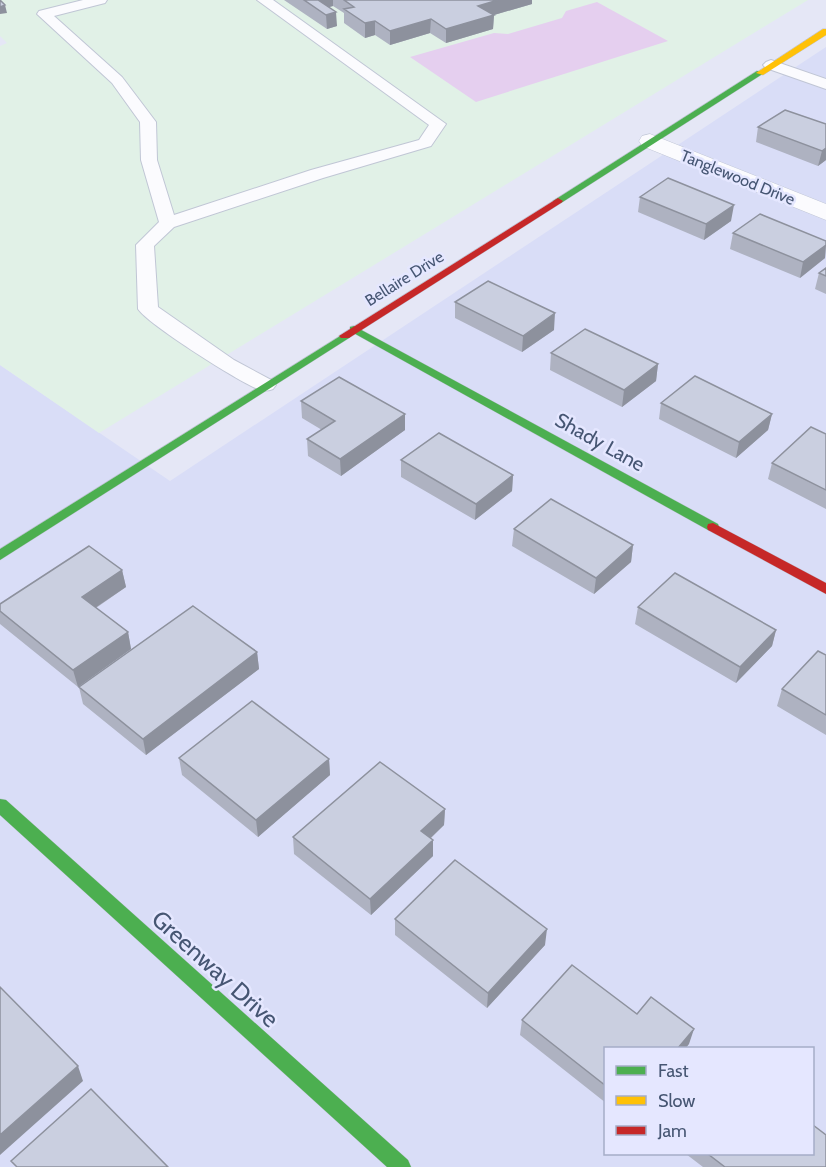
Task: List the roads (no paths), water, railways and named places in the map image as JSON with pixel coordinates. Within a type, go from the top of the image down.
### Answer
[{"type":"street","name":"Bellaire Drive","points":[[0,555],[826,31]]},
{"type":"street","name":"Tanglewood Drive","points":[[650,141],[826,213]]},
{"type":"street","name":"Shady Lane","points":[[354,329],[826,589]]},
{"type":"street","name":"Greenway Drive","points":[[0,805],[400,1167]]},
{"type":"lane","points":[[100,0],[39,10],[117,80],[148,122],[149,160],[168,223]]},
{"type":"lane","points":[[264,0],[438,124],[425,143],[317,174],[168,223],[145,245],[148,309],[227,364],[266,385]]},
{"type":"lane","points":[[771,65],[826,84]]}]
